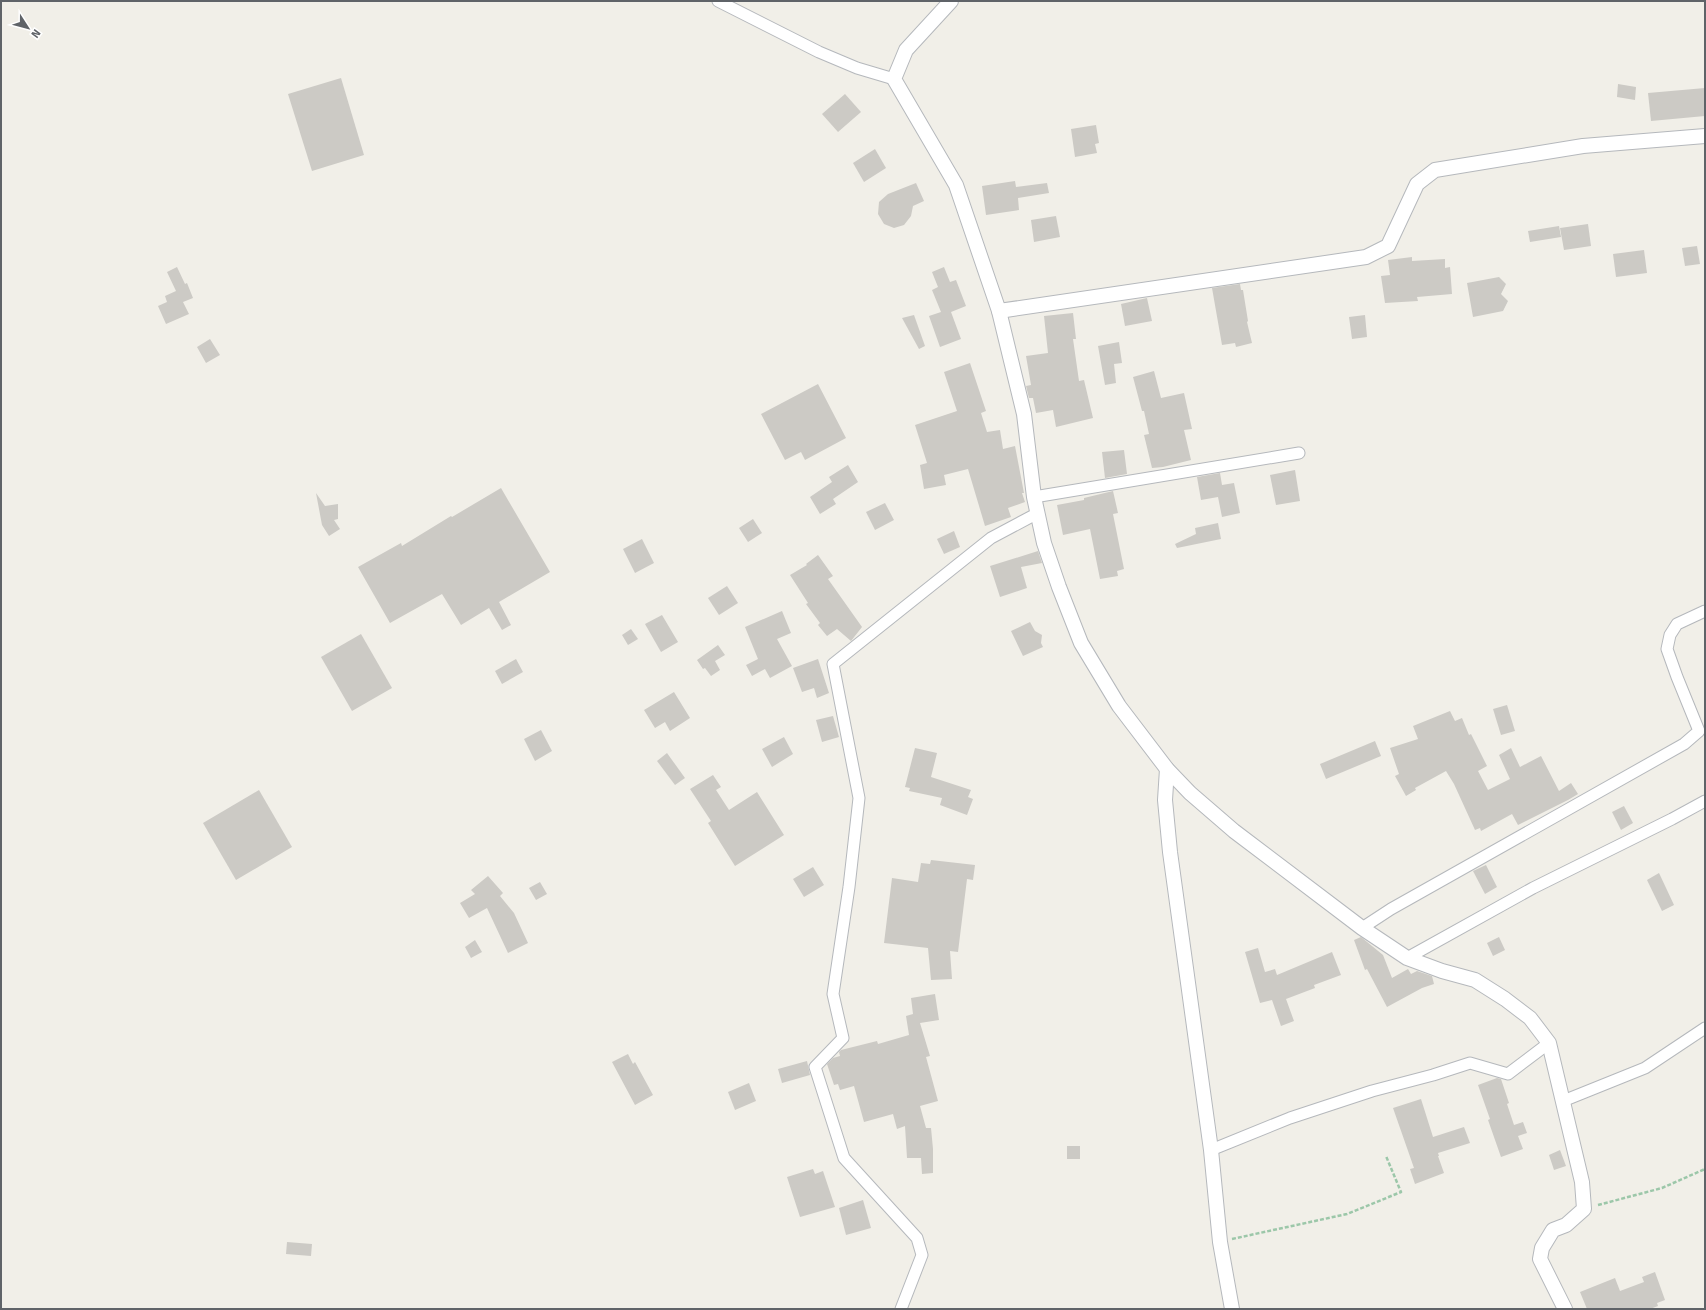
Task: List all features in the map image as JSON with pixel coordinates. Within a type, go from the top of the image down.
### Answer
[{"type":"street","points":[[718,1],[819,52],[857,68],[894,79],[956,185],[999,311],[1024,414],[1034,497],[1044,543],[1057,580],[1081,643],[1119,706],[1167,769],[1190,793],[1234,831],[1362,928],[1407,958],[1442,971],[1475,980],[1505,999],[1530,1018],[1549,1043],[1582,1182],[1584,1208],[1566,1225],[1553,1230],[1542,1248],[1540,1259],[1566,1309]]},
{"type":"street","points":[[894,79],[906,50],[951,1]]},
{"type":"street","points":[[999,311],[1366,257],[1388,246],[1416,184],[1435,170],[1583,146],[1705,136]]},
{"type":"street","points":[[1034,497],[1299,453]]},
{"type":"street","points":[[901,1309],[922,1255],[917,1238],[844,1158],[816,1067],[843,1038],[833,994],[849,887],[859,798],[833,664],[991,538],[1038,513]]},
{"type":"street","points":[[1362,928],[1392,909],[1684,744],[1699,731],[1667,649],[1670,635],[1678,624],[1705,611]]},
{"type":"street","points":[[1167,769],[1165,800],[1170,852],[1211,1150],[1220,1242],[1232,1309]]},
{"type":"street","points":[[1407,958],[1533,888],[1705,801]]},
{"type":"street","points":[[1563,1102],[1644,1068],[1705,1028]]},
{"type":"street","points":[[1211,1150],[1290,1118],[1372,1091],[1433,1075],[1470,1063],[1508,1074],[1549,1043]]},
{"type":"path","points":[[1220,1242],[1347,1214],[1402,1192],[1386,1156]]},
{"type":"path","points":[[1584,1208],[1662,1188],[1705,1169]]},
{"type":"building","points":[[341,78],[364,155],[312,171],[288,94]]},
{"type":"building","points":[[1618,84],[1636,87],[1635,100],[1617,97]]},
{"type":"building","points":[[1705,88],[1705,116],[1651,121],[1648,93]]},
{"type":"building","points":[[845,94],[861,112],[838,132],[822,114]]},
{"type":"building","points":[[1096,125],[1099,143],[1095,144],[1097,153],[1075,157],[1071,129]]},
{"type":"building","points":[[875,149],[886,168],[864,182],[853,163]]},
{"type":"building","points":[[1015,181],[1016,187],[1047,183],[1049,193],[1018,198],[1019,210],[986,215],[982,186]]},
{"type":"building","points":[[916,183],[924,201],[913,206],[911,216],[904,225],[894,228],[884,224],[878,214],[879,202],[888,194]]},
{"type":"building","points":[[1056,216],[1060,237],[1034,242],[1031,220]]},
{"type":"building","points":[[1588,224],[1591,246],[1564,250],[1560,228]]},
{"type":"building","points":[[1559,226],[1561,237],[1530,242],[1528,231]]},
{"type":"building","points":[[1697,246],[1700,264],[1685,266],[1682,248]]},
{"type":"building","points":[[1644,250],[1647,273],[1616,277],[1613,254]]},
{"type":"building","points":[[1412,257],[1412,261],[1445,259],[1445,268],[1450,267],[1452,294],[1417,297],[1418,301],[1385,303],[1381,276],[1390,275],[1388,260]]},
{"type":"building","points":[[177,267],[185,284],[187,283],[193,298],[183,302],[189,314],[166,324],[158,306],[167,302],[165,296],[176,291],[167,272]]},
{"type":"building","points":[[944,267],[950,282],[956,280],[966,306],[951,312],[961,339],[940,347],[929,316],[941,312],[932,290],[938,287],[932,272]]},
{"type":"building","points":[[1499,277],[1506,284],[1501,294],[1508,301],[1503,311],[1473,317],[1467,283]]},
{"type":"building","points":[[1240,284],[1241,290],[1243,290],[1247,322],[1252,343],[1236,347],[1235,343],[1222,345],[1212,288]]},
{"type":"building","points":[[1147,298],[1152,321],[1125,326],[1121,304]]},
{"type":"building","points":[[1073,313],[1076,339],[1073,339],[1079,381],[1084,380],[1093,418],[1056,427],[1053,410],[1036,413],[1033,398],[1029,398],[1026,386],[1031,385],[1026,356],[1048,353],[1044,316]]},
{"type":"building","points":[[914,315],[925,346],[919,349],[902,318]]},
{"type":"building","points":[[1365,315],[1367,337],[1352,339],[1349,317]]},
{"type":"building","points":[[210,339],[220,355],[206,363],[197,347]]},
{"type":"building","points":[[1119,342],[1122,363],[1114,364],[1116,383],[1105,385],[1098,346]]},
{"type":"building","points":[[970,363],[986,411],[981,413],[987,432],[1000,430],[1003,449],[1015,446],[1024,493],[1022,493],[1025,502],[1008,508],[1011,517],[985,526],[968,469],[944,475],[946,485],[924,489],[920,465],[927,463],[915,425],[957,411],[944,372]]},
{"type":"building","points":[[1154,371],[1161,398],[1184,393],[1192,429],[1184,430],[1191,460],[1163,467],[1152,468],[1144,435],[1149,434],[1144,411],[1142,411],[1133,377]]},
{"type":"building","points":[[818,384],[846,438],[805,460],[801,452],[785,460],[761,414]]},
{"type":"building","points":[[1124,450],[1127,474],[1105,478],[1102,452]]},
{"type":"building","points":[[848,465],[858,482],[833,499],[836,504],[820,514],[810,497],[832,482],[829,477]]},
{"type":"building","points":[[1295,470],[1300,501],[1276,505],[1270,475]]},
{"type":"building","points":[[1220,473],[1222,485],[1234,483],[1240,513],[1222,517],[1218,497],[1201,500],[1197,477]]},
{"type":"building","points":[[501,488],[550,572],[499,602],[511,625],[502,630],[489,608],[461,625],[442,594],[390,623],[358,567],[401,543],[402,546]]},
{"type":"building","points":[[1113,491],[1118,513],[1113,514],[1124,569],[1117,571],[1118,576],[1100,579],[1090,529],[1063,535],[1057,505],[1084,500],[1084,498]]},
{"type":"building","points":[[316,493],[325,506],[338,504],[338,519],[334,520],[340,529],[329,536],[322,525]]},
{"type":"building","points":[[885,503],[894,520],[875,530],[866,512]]},
{"type":"building","points":[[753,519],[762,533],[748,542],[739,528]]},
{"type":"building","points":[[1218,523],[1221,539],[1177,548],[1175,544],[1196,534],[1195,528]]},
{"type":"building","points":[[954,531],[960,547],[944,554],[937,539]]},
{"type":"building","points":[[642,539],[654,563],[635,573],[623,549]]},
{"type":"building","points":[[1038,551],[1042,563],[1021,567],[1027,588],[1000,597],[990,566]]},
{"type":"building","points":[[818,555],[833,576],[828,579],[862,627],[851,641],[837,629],[827,636],[818,625],[820,623],[806,604],[808,603],[790,575],[807,565],[806,564]]},
{"type":"building","points":[[727,586],[738,603],[719,615],[708,598]]},
{"type":"building","points":[[782,611],[791,633],[777,639],[792,666],[770,678],[765,669],[752,676],[746,665],[758,659],[745,627]]},
{"type":"building","points":[[662,615],[678,642],[661,652],[645,624]]},
{"type":"building","points":[[1030,622],[1035,631],[1042,635],[1041,643],[1043,647],[1023,656],[1011,631]]},
{"type":"building","points":[[631,629],[638,639],[628,645],[622,635]]},
{"type":"building","points":[[361,634],[392,688],[352,711],[321,657]]},
{"type":"building","points":[[718,645],[725,655],[715,661],[720,670],[711,676],[705,668],[703,669],[697,660]]},
{"type":"building","points":[[516,659],[523,672],[502,684],[495,671]]},
{"type":"building","points":[[818,659],[829,693],[817,698],[814,688],[802,692],[793,668]]},
{"type":"building","points":[[674,692],[690,718],[670,731],[665,722],[655,728],[644,710]]},
{"type":"building","points":[[1507,705],[1515,731],[1501,735],[1493,709]]},
{"type":"building","points":[[1450,711],[1455,721],[1462,718],[1469,735],[1471,734],[1487,766],[1478,771],[1488,790],[1510,779],[1499,755],[1511,748],[1520,767],[1541,756],[1559,791],[1571,783],[1578,794],[1518,825],[1512,814],[1481,831],[1480,828],[1475,830],[1454,784],[1446,771],[1415,788],[1416,790],[1406,796],[1395,776],[1399,774],[1390,748],[1418,739],[1413,726]]},
{"type":"building","points":[[833,716],[839,737],[822,742],[816,720]]},
{"type":"building","points":[[541,730],[552,751],[535,761],[524,739]]},
{"type":"building","points":[[784,737],[793,754],[772,767],[762,749]]},
{"type":"building","points":[[1375,741],[1381,756],[1326,779],[1320,764]]},
{"type":"building","points":[[915,748],[937,753],[931,777],[971,790],[968,797],[973,799],[967,815],[940,805],[942,798],[909,791],[910,788],[905,787]]},
{"type":"building","points":[[667,753],[685,778],[675,785],[657,761]]},
{"type":"building","points":[[713,775],[721,787],[716,790],[729,810],[757,792],[784,835],[735,866],[708,823],[711,821],[690,789]]},
{"type":"building","points":[[259,790],[292,847],[236,880],[203,823]]},
{"type":"building","points":[[1624,806],[1633,823],[1621,830],[1612,812]]},
{"type":"building","points":[[931,860],[975,865],[973,880],[967,879],[958,952],[950,951],[952,979],[931,980],[928,948],[884,943],[892,878],[918,882],[921,863],[930,864]]},
{"type":"building","points":[[1486,865],[1497,887],[1485,894],[1473,871]]},
{"type":"building","points":[[813,867],[824,885],[804,897],[793,879]]},
{"type":"building","points":[[1659,873],[1674,905],[1662,911],[1647,880]]},
{"type":"building","points":[[488,876],[503,893],[500,896],[514,913],[528,943],[508,953],[487,908],[469,918],[460,903],[475,894],[471,890]]},
{"type":"building","points":[[540,882],[547,894],[536,900],[529,888]]},
{"type":"building","points":[[1361,937],[1383,955],[1392,978],[1408,969],[1411,974],[1417,971],[1432,976],[1434,984],[1422,988],[1387,1007],[1367,969],[1365,970],[1354,940]]},
{"type":"building","points":[[1499,937],[1505,950],[1493,956],[1487,943]]},
{"type":"building","points":[[475,940],[482,952],[471,958],[465,947]]},
{"type":"building","points":[[1258,948],[1265,972],[1275,969],[1277,975],[1332,952],[1341,975],[1314,985],[1315,988],[1286,999],[1294,1021],[1281,1026],[1272,1000],[1260,1003],[1245,952]]},
{"type":"building","points":[[935,994],[939,1020],[920,1023],[930,1056],[926,1057],[938,1101],[920,1106],[926,1128],[931,1128],[933,1149],[933,1173],[922,1174],[921,1158],[907,1158],[905,1126],[897,1129],[893,1114],[864,1122],[854,1086],[840,1090],[838,1084],[834,1085],[827,1064],[833,1058],[840,1056],[839,1052],[841,1050],[877,1041],[878,1044],[909,1035],[906,1016],[913,1014],[911,998]]},
{"type":"building","points":[[628,1054],[633,1064],[635,1062],[653,1095],[635,1105],[612,1062]]},
{"type":"building","points":[[807,1061],[810,1075],[782,1083],[778,1069]]},
{"type":"building","points":[[1497,1078],[1501,1079],[1514,1125],[1523,1122],[1527,1133],[1518,1136],[1523,1149],[1501,1157],[1478,1085]]},
{"type":"building","points":[[749,1083],[756,1101],[735,1110],[728,1092]]},
{"type":"building","points":[[1421,1099],[1433,1137],[1464,1127],[1470,1143],[1438,1153],[1444,1173],[1415,1184],[1410,1169],[1414,1168],[1393,1108]]},
{"type":"building","points":[[1067,1146],[1080,1146],[1080,1159],[1067,1159]]},
{"type":"building","points":[[1560,1150],[1566,1166],[1554,1170],[1549,1155]]},
{"type":"building","points":[[813,1169],[815,1174],[823,1171],[835,1207],[800,1217],[787,1177]]},
{"type":"building","points":[[863,1200],[871,1228],[846,1235],[839,1208]]},
{"type":"building","points":[[287,1242],[312,1244],[311,1256],[286,1254]]},
{"type":"building","points":[[1655,1272],[1665,1300],[1657,1303],[1658,1306],[1650,1309],[1587,1309],[1580,1292],[1615,1278],[1620,1291],[1644,1282],[1642,1277]]}]
